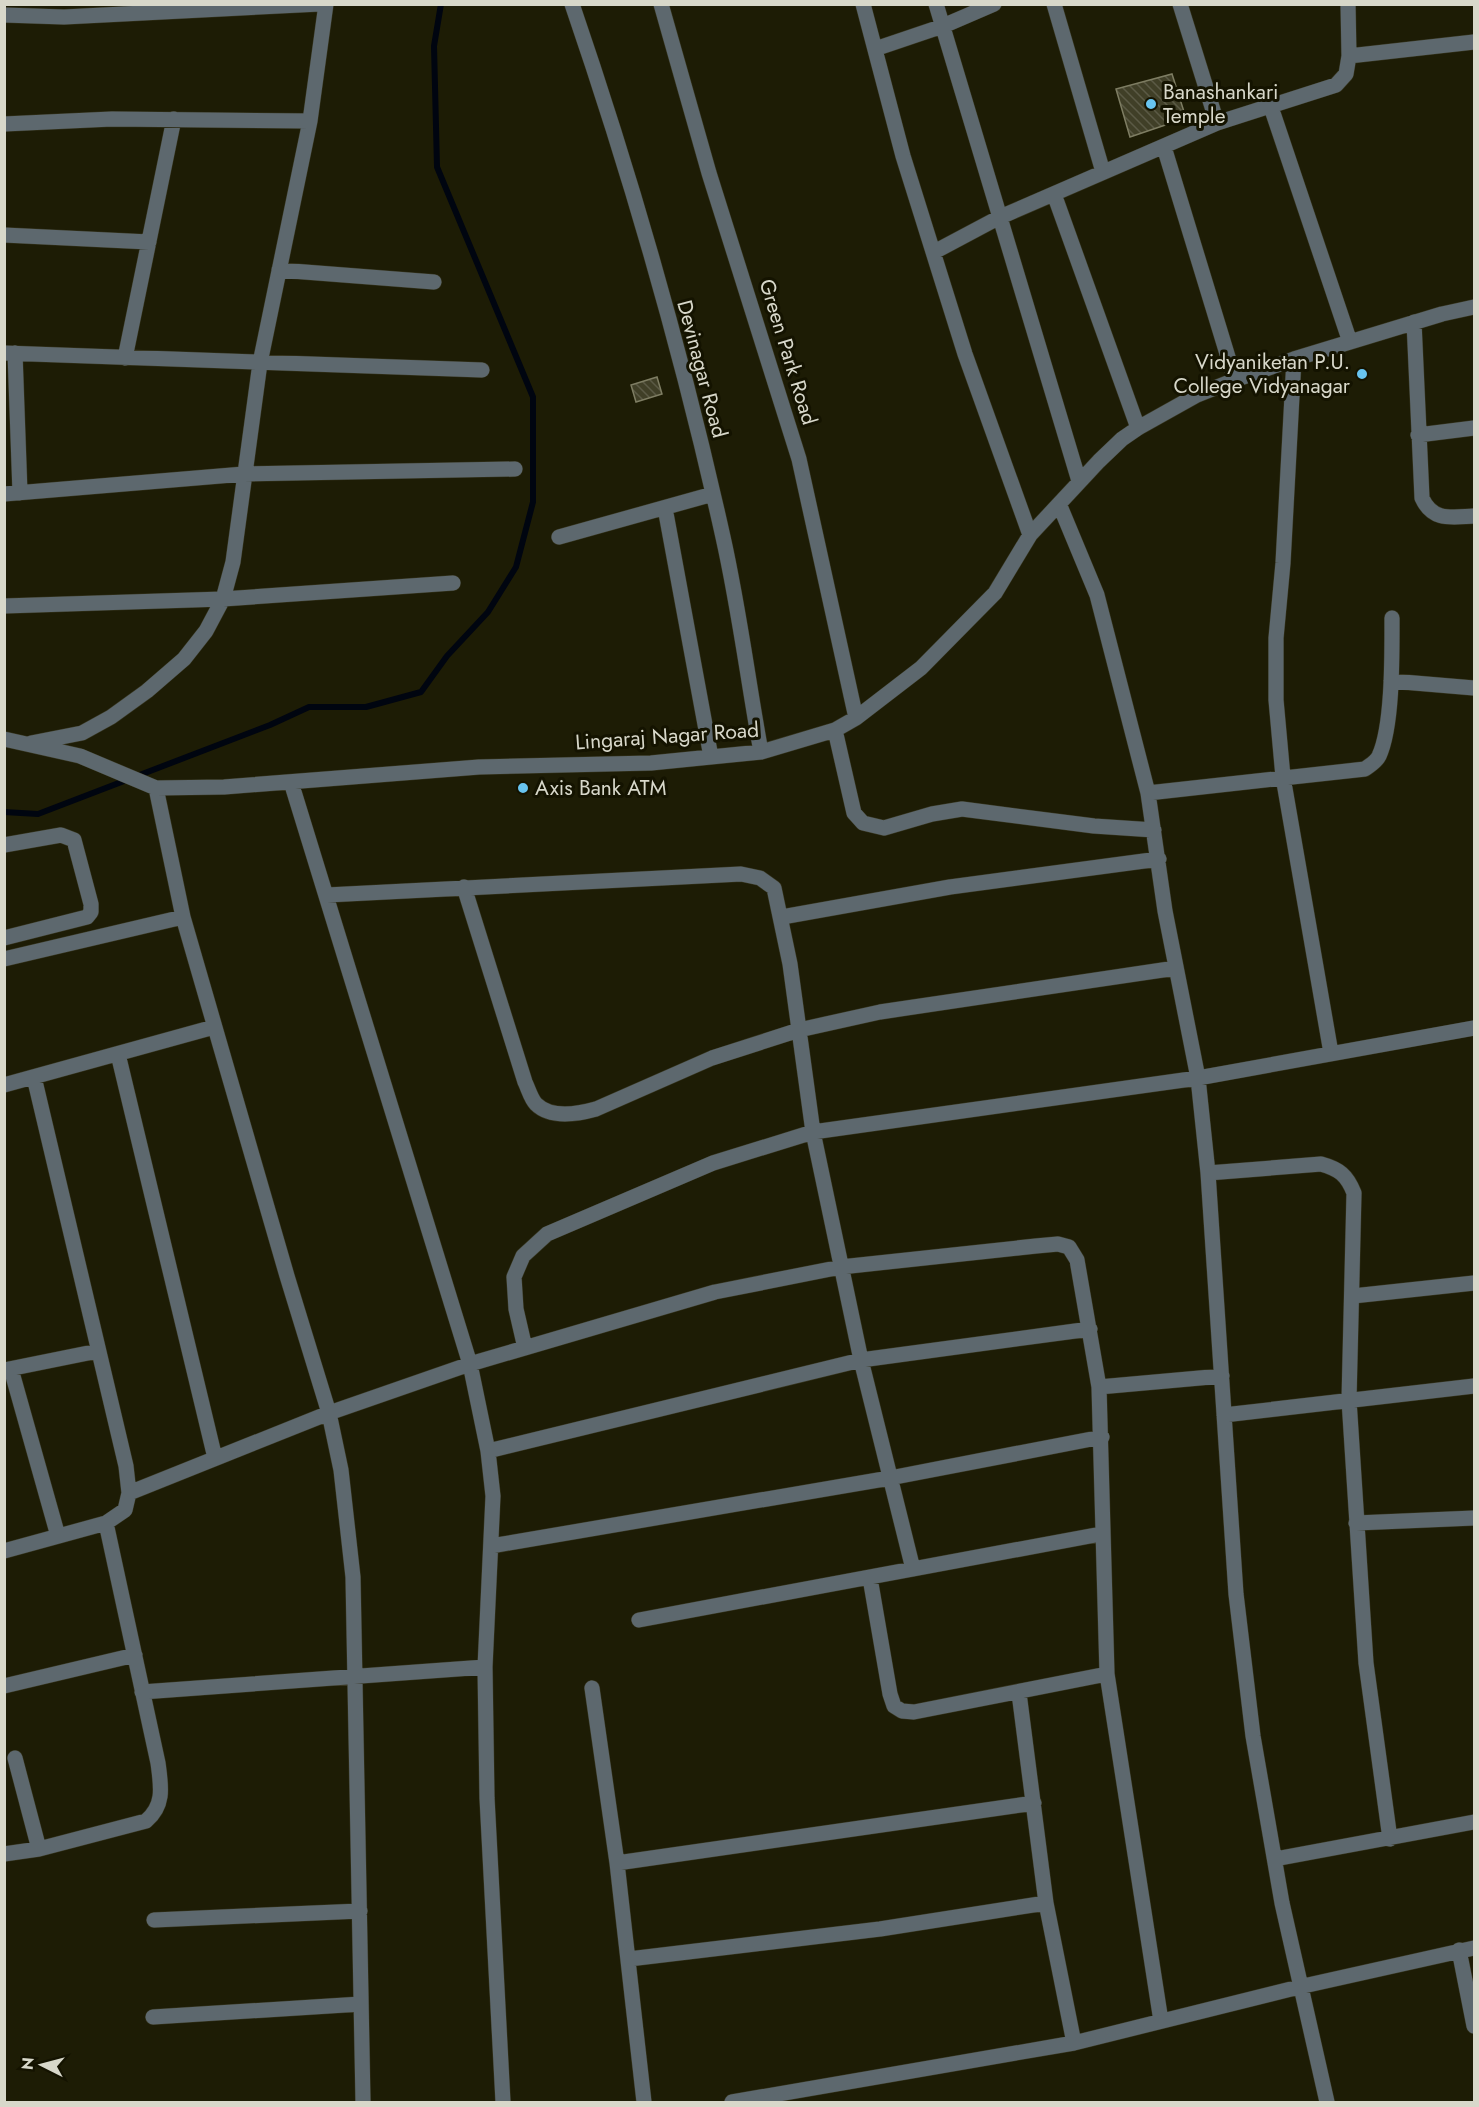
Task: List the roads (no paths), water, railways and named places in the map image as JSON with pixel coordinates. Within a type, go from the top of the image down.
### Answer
[{"type":"street","points":[[4,15],[64,17],[320,4]]},
{"type":"street","points":[[25,744],[82,733],[111,717],[147,691],[184,659],[206,631],[223,599],[232,562],[260,363],[310,121],[326,4]]},
{"type":"street","name":"Devinagar Road","points":[[572,4],[609,113],[646,238],[724,539],[761,752]]},
{"type":"street","name":"Green Park Road","points":[[661,4],[709,173],[799,459],[856,718]]},
{"type":"street","points":[[863,4],[903,156],[965,354],[1030,535]]},
{"type":"street","points":[[936,4],[998,218],[1079,481]]},
{"type":"street","points":[[875,49],[943,26],[993,4]]},
{"type":"street","points":[[1054,4],[1103,171]]},
{"type":"street","points":[[934,252],[998,218],[1217,123],[1336,85],[1346,74],[1349,56],[1348,4]]},
{"type":"street","points":[[1183,5],[1217,123]]},
{"type":"street","points":[[1349,56],[1474,42]]},
{"type":"street","points":[[1271,107],[1350,342]]},
{"type":"street","points":[[4,124],[174,119],[310,121]]},
{"type":"street","points":[[125,358],[174,119]]},
{"type":"street","points":[[1164,147],[1235,380]]},
{"type":"street","points":[[1054,194],[1138,428]]},
{"type":"street","points":[[4,235],[149,242]]},
{"type":"street","points":[[279,270],[434,282]]},
{"type":"street","name":"Lingaraj Nagar Road","points":[[4,740],[80,756],[156,788],[198,788],[291,782],[392,772],[651,763],[761,752],[835,730],[856,718],[921,668],[995,593],[1030,535],[1060,506],[1079,481],[1122,439],[1138,428],[1197,395],[1235,380],[1414,322],[1474,307]]},
{"type":"street","points":[[1414,322],[1422,498],[1428,511],[1438,516],[1474,516]]},
{"type":"street","points":[[482,370],[10,353],[12,494],[244,474],[515,469]]},
{"type":"street","points":[[1294,359],[1283,563],[1276,638],[1276,700],[1282,777],[1331,1053]]},
{"type":"street","points":[[1418,435],[1474,428]]},
{"type":"street","points":[[559,537],[712,494]]},
{"type":"street","points":[[1060,506],[1097,596],[1148,793],[1165,911],[1198,1078],[1208,1173],[1238,1606],[1253,1736],[1299,1987],[1327,2103]]},
{"type":"street","points":[[665,508],[711,757]]},
{"type":"street","points":[[4,606],[223,599],[453,583]]},
{"type":"street","points":[[1148,793],[1365,769],[1378,759],[1383,744],[1391,681],[1392,618]]},
{"type":"street","points":[[1391,681],[1474,688]]},
{"type":"street","points":[[835,730],[854,813],[863,823],[884,828],[932,814],[962,809],[1094,826],[1154,830]]},
{"type":"street","points":[[291,782],[470,1364],[488,1451],[493,1496],[485,1667],[487,1798],[503,2103]]},
{"type":"street","points":[[156,788],[183,917],[330,1413],[341,1470],[353,1577],[363,2103]]},
{"type":"street","points":[[4,845],[61,835],[74,840],[91,904],[91,912],[87,917],[4,938]]},
{"type":"street","points":[[782,917],[950,887],[1159,859]]},
{"type":"street","points":[[327,895],[741,874],[760,878],[774,888],[782,917],[813,1132],[861,1360],[914,1569]]},
{"type":"street","points":[[464,887],[525,1082],[536,1104],[554,1113],[577,1114],[596,1109],[712,1058],[799,1030],[880,1012],[1176,968]]},
{"type":"street","points":[[4,959],[183,917]]},
{"type":"street","points":[[4,1084],[214,1027]]},
{"type":"street","points":[[525,1348],[516,1309],[514,1278],[523,1256],[548,1234],[713,1163],[813,1132],[1198,1078],[1474,1028]]},
{"type":"street","points":[[118,1054],[215,1458]]},
{"type":"street","points":[[4,1551],[106,1522],[125,1510],[129,1493],[126,1466],[34,1077]]},
{"type":"street","points":[[1208,1173],[1321,1164],[1336,1168],[1348,1178],[1354,1193],[1349,1400],[1366,1663],[1390,1839]]},
{"type":"street","points":[[129,1493],[330,1413],[470,1364],[715,1292],[841,1267],[1058,1244],[1069,1248],[1077,1260],[1099,1387],[1102,1437],[1101,1534],[1107,1674],[1161,2020]]},
{"type":"street","points":[[1353,1296],[1474,1283]]},
{"type":"street","points":[[488,1451],[861,1360],[1090,1329]]},
{"type":"street","points":[[58,1536],[8,1370],[98,1351]]},
{"type":"street","points":[[1099,1387],[1222,1376]]},
{"type":"street","points":[[1224,1415],[1474,1386]]},
{"type":"street","points":[[491,1546],[890,1478],[1102,1437]]},
{"type":"street","points":[[1356,1523],[1474,1518]]},
{"type":"street","points":[[4,1854],[39,1849],[146,1821],[156,1812],[160,1800],[160,1782],[106,1522]]},
{"type":"street","points":[[639,1620],[1101,1534]]},
{"type":"street","points":[[870,1578],[894,1706],[902,1711],[914,1712],[1107,1674]]},
{"type":"street","points":[[4,1686],[135,1655]]},
{"type":"street","points":[[142,1692],[485,1667]]},
{"type":"street","points":[[592,1688],[617,1863],[644,2103]]},
{"type":"street","points":[[1019,1693],[1046,1903],[1074,2043]]},
{"type":"street","points":[[15,1758],[39,1849]]},
{"type":"street","points":[[617,1863],[1034,1803]]},
{"type":"street","points":[[1275,1859],[1474,1822]]},
{"type":"street","points":[[628,1959],[880,1929],[1046,1903]]},
{"type":"street","points":[[154,1920],[360,1911]]},
{"type":"street","points":[[732,2103],[1074,2043],[1161,2020],[1467,1949],[1474,2026]]},
{"type":"street","points":[[153,2017],[361,2004]]},
{"type":"waterway","points":[[4,812],[38,814],[270,725],[309,707],[366,707],[421,692],[447,656],[488,612],[516,567],[533,502],[533,397],[437,167],[434,46],[441,4]]},
{"type":"place","name":"Banashankari Temple","points":[[1151,104]]},
{"type":"place","name":"Vidyaniketan P.U. College Vidyanagar","points":[[1362,374]]},
{"type":"place","name":"Axis Bank ATM","points":[[523,788]]}]
